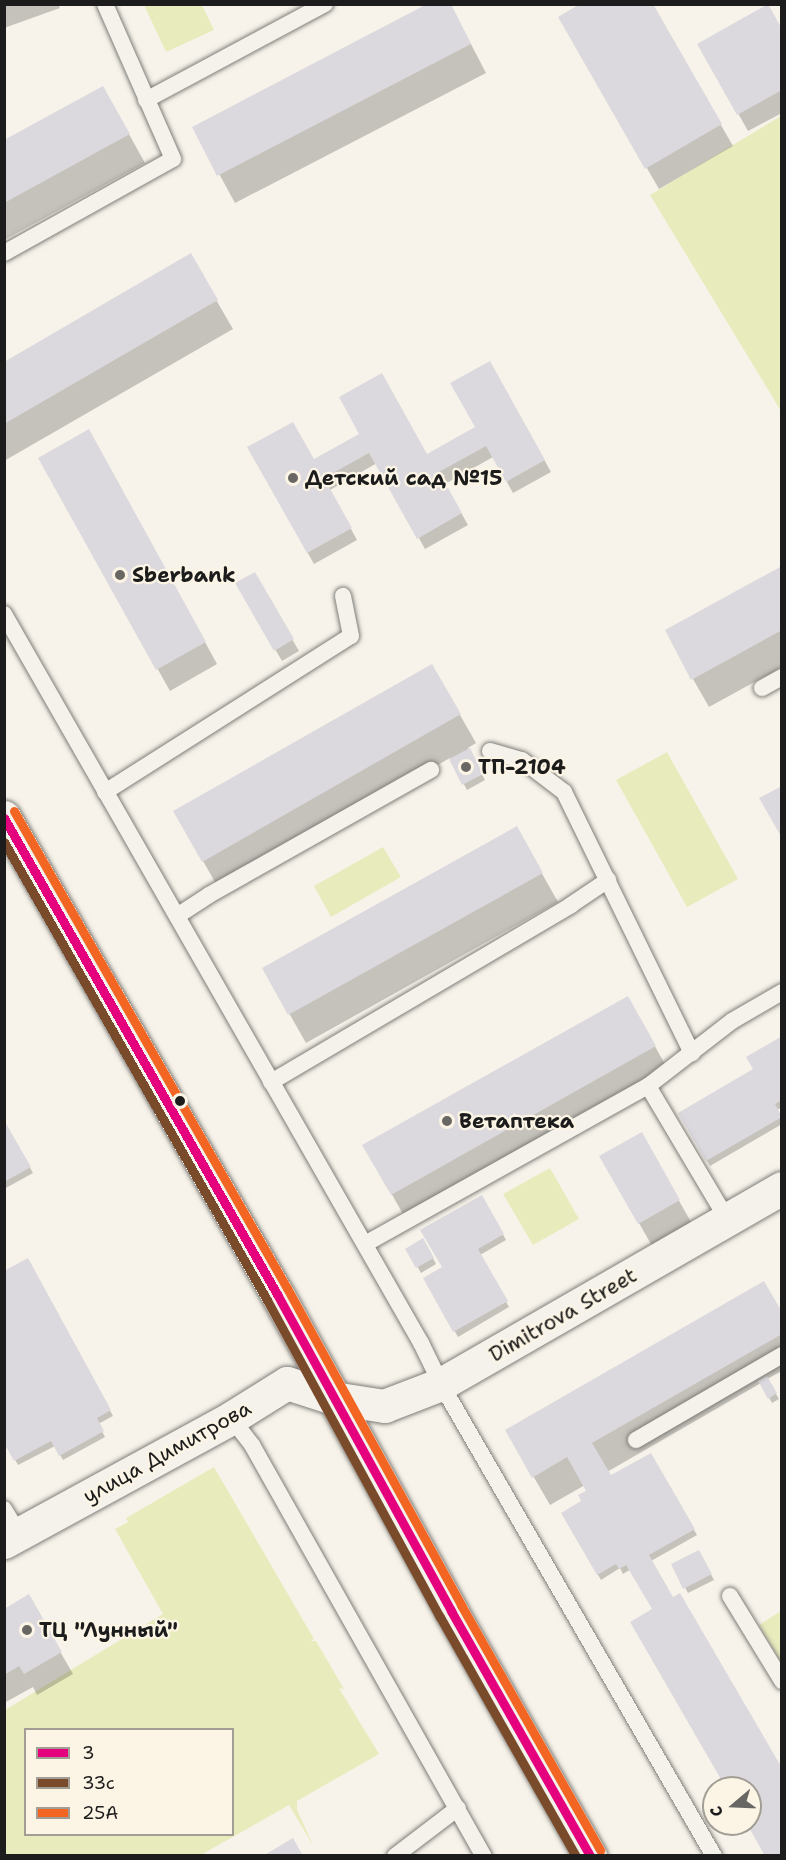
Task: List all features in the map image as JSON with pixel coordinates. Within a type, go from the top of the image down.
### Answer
[{"type":"main road","points":[[4,817],[271,1284],[590,1856]]},
{"type":"main road","name":"Dimitrova Street","points":[[333,1398],[384,1406],[441,1384],[781,1188]]},
{"type":"main road","name":"улица Димитрова","points":[[9,1528],[231,1418],[287,1383],[333,1398]]},
{"type":"lane","points":[[4,253],[173,159],[105,4]]},
{"type":"lane","points":[[146,100],[325,4]]},
{"type":"lane","points":[[105,792],[351,636],[343,596]]},
{"type":"lane","points":[[4,614],[364,1244],[441,1384],[714,1856]]},
{"type":"lane","points":[[762,688],[782,677]]},
{"type":"lane","points":[[490,751],[522,760],[564,792],[692,1053]]},
{"type":"lane","points":[[177,916],[208,895],[431,770]]},
{"type":"lane","points":[[271,1082],[571,905],[608,880]]},
{"type":"lane","points":[[364,1244],[648,1086],[732,1020],[782,992]]},
{"type":"lane","points":[[648,1086],[727,1219]]},
{"type":"lane","points":[[636,1440],[782,1355]]},
{"type":"lane","points":[[231,1418],[252,1445],[484,1856]]},
{"type":"lane","points":[[730,1596],[782,1681]]},
{"type":"lane","points":[[395,1856],[458,1808]]},
{"type":"green space","points":[[144,5],[202,5],[214,30],[166,52]]},
{"type":"green space","points":[[781,116],[781,411],[650,195]]},
{"type":"green space","points":[[667,752],[738,879],[687,907],[616,780]]},
{"type":"green space","points":[[383,847],[401,877],[331,917],[314,886]]},
{"type":"green space","points":[[550,1168],[579,1219],[533,1245],[503,1194]]},
{"type":"green space","points":[[214,1467],[314,1639],[311,1641],[316,1641],[344,1689],[339,1688],[379,1754],[297,1801],[297,1810],[314,1847],[289,1805],[201,1855],[5,1855],[5,1710],[163,1614],[115,1529],[128,1522],[126,1518]]},
{"type":"green space","points":[[781,1611],[781,1662],[759,1625]]},
{"type":"building","points":[[427,4],[451,4],[471,44],[217,176],[192,127]]},
{"type":"building","points":[[580,4],[653,4],[722,124],[645,169],[558,17]]},
{"type":"building","points":[[768,4],[782,29],[782,90],[737,115],[697,44]]},
{"type":"building","points":[[103,86],[130,134],[4,203],[4,140]]},
{"type":"building","points":[[191,253],[218,300],[4,424],[4,362]]},
{"type":"building","points":[[490,361],[545,460],[506,482],[486,446],[439,472],[462,513],[417,539],[369,453],[324,478],[352,528],[307,553],[247,447],[293,422],[314,459],[359,434],[339,397],[382,373],[427,454],[475,427],[450,383]]},
{"type":"building","points":[[89,429],[206,642],[156,670],[38,458]]},
{"type":"building","points":[[782,566],[782,630],[691,680],[665,630]]},
{"type":"building","points":[[255,572],[294,639],[274,651],[235,583]]},
{"type":"building","points":[[432,664],[461,714],[202,862],[173,811]]},
{"type":"building","name":"ТП-2104","points":[[470,748],[483,774],[462,785],[449,759]]},
{"type":"building","points":[[782,786],[782,838],[759,798]]},
{"type":"building","points":[[517,826],[543,873],[288,1015],[262,968]]},
{"type":"building","points":[[628,996],[656,1046],[391,1195],[362,1145]]},
{"type":"building","points":[[782,1036],[782,1100],[775,1104],[782,1117],[706,1161],[678,1113],[753,1069],[746,1057]]},
{"type":"building","points":[[4,1120],[31,1167],[4,1182]]},
{"type":"building","points":[[642,1132],[680,1200],[638,1224],[599,1156]]},
{"type":"building","points":[[482,1195],[504,1234],[478,1249],[508,1301],[453,1332],[423,1278],[442,1267],[420,1230]]},
{"type":"building","points":[[423,1238],[434,1258],[416,1268],[405,1249]]},
{"type":"building","points":[[28,1258],[111,1410],[97,1418],[104,1431],[59,1456],[51,1441],[14,1461],[4,1443],[4,1271]]},
{"type":"building","points":[[764,1281],[782,1312],[782,1334],[592,1443],[611,1475],[651,1453],[695,1529],[649,1555],[673,1597],[680,1593],[782,1768],[782,1856],[765,1856],[754,1836],[762,1836],[762,1776],[719,1776],[630,1622],[652,1609],[626,1565],[619,1569],[616,1564],[597,1575],[561,1513],[581,1501],[578,1495],[586,1491],[567,1457],[532,1478],[505,1430]]},
{"type":"building","points":[[767,1376],[777,1393],[768,1399],[758,1381]]},
{"type":"building","points":[[699,1550],[712,1574],[683,1589],[671,1564]]},
{"type":"building","name":"ТЦ \"Лунный\"","points":[[29,1594],[62,1652],[24,1674],[19,1666],[4,1675],[4,1609]]},
{"type":"building","points":[[293,1838],[303,1856],[263,1856]]},
{"type":"transit line","name":"25А","points":[[14,811],[287,1288],[461,1605],[600,1850]]},
{"type":"transit line","name":"3","points":[[4,818],[277,1294],[451,1611],[590,1856]]},
{"type":"transit line","name":"33с","points":[[4,842],[267,1300],[440,1617],[576,1856]]},
{"type":"place","name":"Детский сад №15","points":[[293,478]]},
{"type":"place","name":"Sberbank","points":[[120,575]]},
{"type":"place","name":"ТП-2104","points":[[466,767]]},
{"type":"place","name":"Ветаптека","points":[[447,1121]]},
{"type":"place","name":"ТЦ \"Лунный\"","points":[[27,1630]]}]
